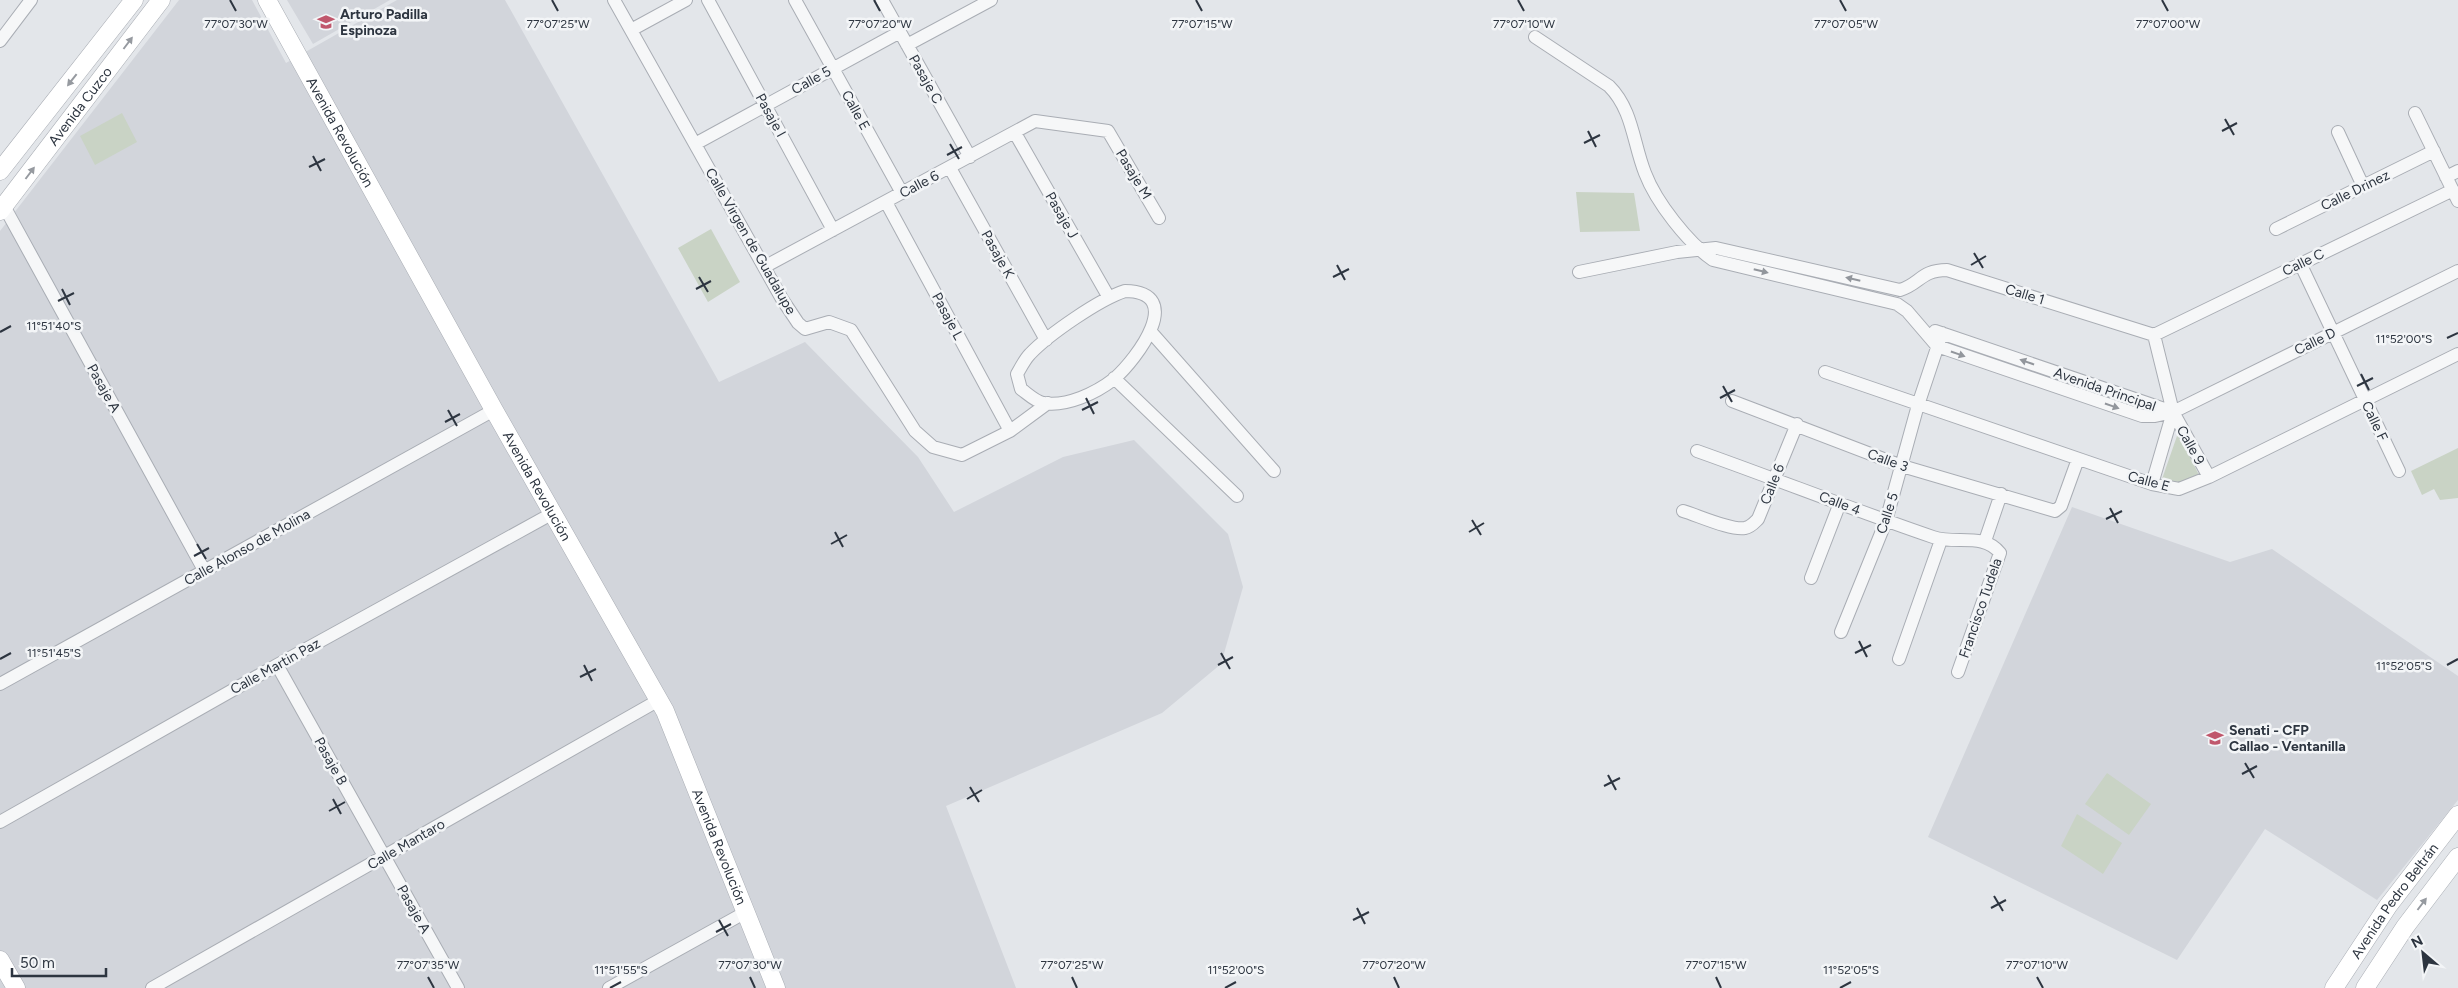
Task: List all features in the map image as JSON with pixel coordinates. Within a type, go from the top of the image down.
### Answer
[{"type":"street","points":[[0,41],[31,0]]},
{"type":"street","name":"Avenida Cuzco","points":[[0,171],[134,0]]},
{"type":"street","name":"Avenida Cuzco","points":[[1,207],[161,0]]},
{"type":"street","name":"Avenida Revolución","points":[[268,0],[494,410],[659,700],[776,988]]},
{"type":"street","name":"Calle Virgen de Guadalupe","points":[[614,0],[764,267],[798,323],[806,329],[829,322],[851,330],[924,441],[944,452],[962,455],[1010,431],[1048,403]]},
{"type":"street","points":[[631,30],[686,0]]},
{"type":"street","name":"Pasaje I","points":[[708,0],[833,230]]},
{"type":"street","name":"Calle E","points":[[795,0],[902,193]]},
{"type":"street","name":"Pasaje C","points":[[882,0],[970,157]]},
{"type":"street","points":[[907,45],[970,5],[991,0]]},
{"type":"street","name":"Calle 5","points":[[695,144],[900,32]]},
{"type":"street","name":"Avenida Principal","points":[[1535,37],[1609,86],[1616,93],[1623,104],[1633,130],[1643,168],[1651,186],[1679,227],[1699,250],[1713,260],[1897,304],[1921,326],[1937,346],[2142,416],[2156,416],[2173,412]]},
{"type":"street","points":[[2415,112],[2434,151],[2452,174],[2455,195]]},
{"type":"street","name":"Calle 6","points":[[764,267],[1038,121],[1108,131]]},
{"type":"street","name":"Pasaje M","points":[[1108,131],[1160,218]]},
{"type":"street","points":[[2338,132],[2363,186]]},
{"type":"street","name":"Pasaje J","points":[[1015,133],[1108,296]]},
{"type":"street","name":"Calle Drinez","points":[[2276,229],[2434,151]]},
{"type":"street","name":"Pasaje K","points":[[950,168],[1046,340]]},
{"type":"street","name":"Calle C","points":[[2154,335],[2300,263],[2455,195]]},
{"type":"street","name":"Pasaje L","points":[[886,202],[1010,431]]},
{"type":"street","name":"Pasaje A","points":[[1,207],[204,570]]},
{"type":"street","points":[[1579,272],[1677,252],[1716,248],[1900,290],[1897,304]]},
{"type":"street","name":"Calle F","points":[[2300,263],[2399,471]]},
{"type":"street","name":"Calle 1","points":[[1900,290],[1923,275],[1935,270],[1948,270],[2154,335]]},
{"type":"street","name":"Calle D","points":[[2173,412],[2458,271]]},
{"type":"street","points":[[1125,291],[1138,291],[1149,298],[1156,310],[1156,320],[1151,332],[1114,378],[1087,395],[1059,404],[1042,403],[1021,389],[1017,374],[1029,355],[1046,340],[1108,296],[1125,291]]},
{"type":"street","name":"Avenida Principal","points":[[1921,326],[2173,412]]},
{"type":"street","points":[[1151,332],[1274,471]]},
{"type":"street","name":"Calle 5","points":[[1841,632],[1886,521],[1918,405],[1942,333]]},
{"type":"street","name":"Calle 9","points":[[2154,335],[2173,412],[2209,477]]},
{"type":"street","name":"Calle E","points":[[1825,372],[2152,484],[2179,489],[2209,477],[2458,354]]},
{"type":"street","points":[[1114,378],[1236,496]]},
{"type":"street","name":"Calle 3","points":[[1732,401],[1797,424],[1902,466],[2055,511],[2061,506],[2078,459]]},
{"type":"street","name":"Calle Alonso de Molina","points":[[0,684],[494,410]]},
{"type":"street","name":"Calle 9","points":[[2152,484],[2173,412]]},
{"type":"street","name":"Calle 6","points":[[1683,511],[1743,529],[1752,526],[1758,519],[1797,424]]},
{"type":"street","name":"Calle 4","points":[[1697,451],[1941,540],[1985,541]]},
{"type":"street","name":"Francisco Tudela","points":[[1958,672],[2000,553],[1994,546],[1985,541],[2001,494]]},
{"type":"street","points":[[1811,578],[1840,503]]},
{"type":"street","name":"Calle Martin Paz","points":[[0,822],[277,665],[552,513]]},
{"type":"street","points":[[1899,659],[1941,540]]},
{"type":"street","name":"Pasaje B","points":[[277,665],[384,857]]},
{"type":"street","name":"Calle Mantaro","points":[[152,988],[659,700]]},
{"type":"street","name":"Avenida Pedro Beltrán","points":[[2334,988],[2388,906],[2458,815]]},
{"type":"street","name":"Pasaje A","points":[[384,857],[458,988]]},
{"type":"street","name":"Avenida Pedro Beltrán","points":[[2365,988],[2405,928],[2458,858]]},
{"type":"street","points":[[609,988],[746,912]]},
{"type":"street","points":[[0,960],[16,988]]},
{"type":"shaded area","points":[[179,0],[252,0],[286,63],[397,0],[505,0],[719,382],[805,342],[918,457],[954,512],[1063,457],[1134,440],[1228,534],[1243,587],[1221,664],[1162,713],[946,806],[1016,988],[0,988],[0,231]]},
{"type":"shaded area","name":"Arturo Padilla Espinoza","points":[[287,0],[390,0],[313,44]]},
{"type":"shaded area","name":"Senati - CFP Callao - Ventanilla","points":[[2072,507],[2230,562],[2272,549],[2458,676],[2458,800],[2377,900],[2265,829],[2177,960],[1928,837]]},
{"type":"green space","points":[[122,113],[137,142],[95,165],[80,136]]},
{"type":"green space","points":[[1576,192],[1634,193],[1640,231],[1580,232]]},
{"type":"green space","points":[[711,229],[740,282],[708,302],[678,248]]},
{"type":"green space","points":[[2179,435],[2200,477],[2191,482],[2176,485],[2162,479],[2177,436]]},
{"type":"green space","points":[[2458,448],[2458,498],[2440,500],[2434,489],[2422,495],[2411,471]]},
{"type":"green space","points":[[2107,773],[2151,804],[2129,835],[2085,804]]},
{"type":"green space","points":[[2077,814],[2122,843],[2103,874],[2061,846]]},
{"type":"place","name":"Arturo Padilla Espinoza","points":[[326,22]]},
{"type":"place","name":"Senati - CFP Callao - Ventanilla","points":[[2215,738]]}]
